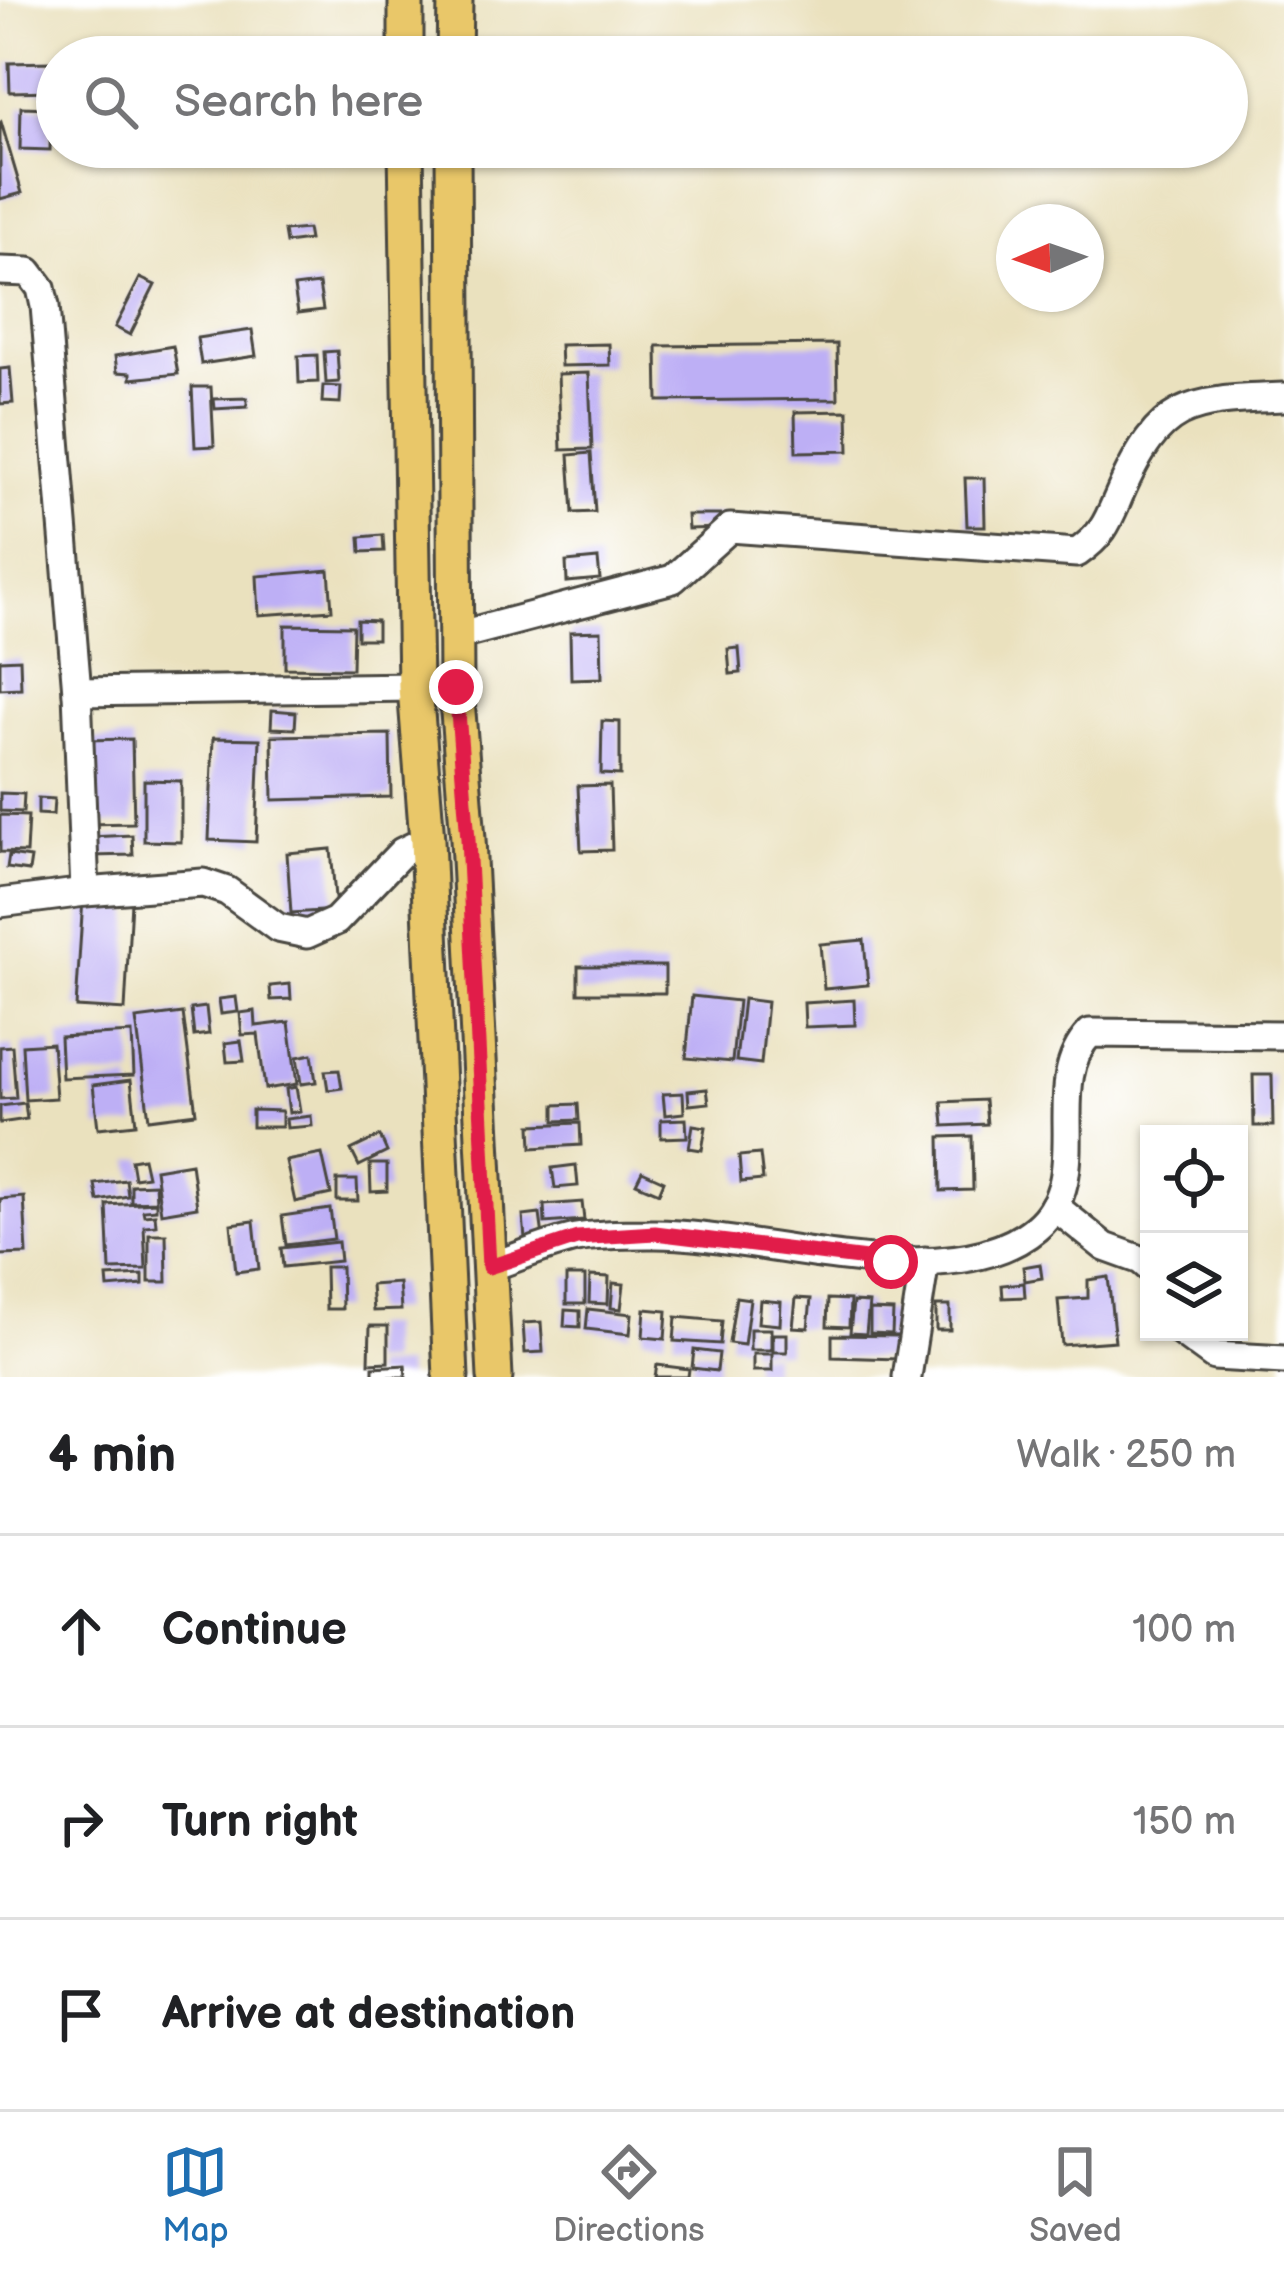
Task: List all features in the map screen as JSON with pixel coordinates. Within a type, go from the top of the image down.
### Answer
[{"type":"main road","points":[[406,0],[406,36]]},
{"type":"main road","points":[[454,36],[455,0]]},
{"type":"main road","points":[[406,168],[415,687],[427,840],[451,1377]]},
{"type":"main road","points":[[453,168],[456,636],[495,1377]]},
{"type":"street","points":[[0,271],[28,272],[41,288],[45,306],[77,692],[86,892]]},
{"type":"street","points":[[456,636],[673,579],[730,528],[1077,553],[1102,535],[1141,445],[1169,416],[1219,400],[1284,397]]},
{"type":"street","points":[[77,692],[415,687]]},
{"type":"street","points":[[0,903],[203,884],[227,891],[278,928],[307,934],[336,921],[401,852],[427,840]]},
{"type":"street","points":[[489,1267],[577,1238],[655,1233],[891,1262],[951,1259],[1002,1247],[1035,1229],[1054,1207],[1068,1163],[1069,1073],[1076,1047],[1090,1033],[1284,1035]]},
{"type":"street","points":[[1054,1207],[1106,1247],[1140,1263]]},
{"type":"street","points":[[907,1377],[925,1261]]},
{"type":"street","points":[[1193,1341],[1214,1356],[1284,1360]]},
{"type":"building","points":[[36,62],[36,91],[10,92],[9,63]]},
{"type":"building","points":[[21,107],[36,108],[36,150],[20,149]]},
{"type":"building","points":[[0,123],[22,193],[0,199]]},
{"type":"building","points":[[307,229],[309,240],[286,243],[284,231]]},
{"type":"building","points":[[140,278],[155,285],[130,335],[115,327]]},
{"type":"building","points":[[319,284],[323,310],[298,313],[294,287]]},
{"type":"building","points":[[252,330],[256,356],[201,364],[197,338]]},
{"type":"building","points":[[609,344],[610,365],[561,366],[560,345]]},
{"type":"building","points":[[837,344],[838,399],[658,401],[657,346]]},
{"type":"building","points":[[173,346],[178,374],[131,379],[131,373],[117,372],[115,356]]},
{"type":"building","points":[[337,351],[339,382],[326,383],[324,352]]},
{"type":"building","points":[[317,355],[318,382],[299,383],[298,356]]},
{"type":"building","points":[[10,368],[13,403],[0,404],[0,369]]},
{"type":"building","points":[[589,373],[592,449],[561,450],[558,374]]},
{"type":"building","points":[[323,386],[341,387],[340,403],[322,402]]},
{"type":"building","points":[[192,387],[211,387],[214,446],[195,447]]},
{"type":"building","points":[[247,398],[247,407],[215,409],[214,399]]},
{"type":"building","points":[[848,411],[849,451],[796,452],[795,412]]},
{"type":"building","points":[[591,453],[595,512],[573,513],[569,455]]},
{"type":"building","points":[[965,478],[984,478],[985,526],[967,526]]},
{"type":"building","points":[[687,515],[720,515],[721,528],[688,529]]},
{"type":"building","points":[[383,535],[384,551],[361,552],[360,537]]},
{"type":"building","points":[[598,559],[600,579],[567,582],[566,562]]},
{"type":"building","points":[[329,570],[332,610],[259,615],[257,576]]},
{"type":"building","points":[[357,620],[377,621],[377,639],[357,639]]},
{"type":"building","points":[[285,625],[353,626],[352,669],[285,668]]},
{"type":"building","points":[[601,631],[602,678],[571,679],[570,632]]},
{"type":"building","points":[[739,648],[741,673],[730,674],[728,649]]},
{"type":"building","points":[[20,659],[21,688],[0,689],[0,660]]},
{"type":"building","points":[[272,710],[296,712],[295,729],[271,728]]},
{"type":"building","points":[[602,721],[620,722],[620,775],[601,774]]},
{"type":"building","points":[[390,734],[391,797],[273,800],[272,736]]},
{"type":"building","points":[[213,738],[260,739],[256,842],[209,840]]},
{"type":"building","points":[[132,739],[134,823],[87,824],[85,740]]},
{"type":"building","points":[[144,780],[181,781],[181,842],[144,841]]},
{"type":"building","points":[[610,785],[612,850],[581,851],[578,786]]},
{"type":"building","points":[[0,793],[24,794],[23,812],[0,811]]},
{"type":"building","points":[[38,798],[54,799],[53,815],[38,814]]},
{"type":"building","points":[[0,815],[28,816],[26,853],[0,852]]},
{"type":"building","points":[[132,835],[133,855],[91,856],[90,837]]},
{"type":"building","points":[[331,849],[336,910],[291,913],[287,853]]},
{"type":"building","points":[[9,855],[31,858],[29,871],[7,868]]},
{"type":"building","points":[[83,899],[131,901],[125,1010],[76,1007]]},
{"type":"building","points":[[864,940],[868,985],[824,989],[820,944]]},
{"type":"building","points":[[578,966],[665,966],[665,993],[578,993]]},
{"type":"building","points":[[290,984],[291,999],[271,1000],[270,986]]},
{"type":"building","points":[[692,996],[738,1001],[732,1062],[686,1058]]},
{"type":"building","points":[[236,997],[238,1012],[221,1014],[219,999]]},
{"type":"building","points":[[743,999],[767,1002],[761,1064],[736,1061]]},
{"type":"building","points":[[854,1000],[855,1025],[805,1027],[804,1003]]},
{"type":"building","points":[[206,1007],[209,1034],[194,1036],[191,1009]]},
{"type":"building","points":[[255,1011],[256,1026],[289,1022],[297,1084],[265,1089],[258,1034],[242,1035],[240,1013]]},
{"type":"building","points":[[183,1013],[196,1113],[149,1119],[136,1019]]},
{"type":"building","points":[[132,1033],[134,1075],[62,1078],[60,1037]]},
{"type":"building","points":[[241,1041],[244,1061],[227,1062],[225,1043]]},
{"type":"building","points":[[52,1043],[56,1098],[25,1100],[22,1045]]},
{"type":"building","points":[[12,1046],[16,1098],[0,1099],[0,1047]]},
{"type":"building","points":[[312,1054],[316,1082],[301,1084],[297,1057]]},
{"type":"building","points":[[339,1070],[342,1088],[328,1090],[325,1071]]},
{"type":"building","points":[[1253,1075],[1272,1075],[1273,1126],[1254,1126]]},
{"type":"building","points":[[131,1080],[136,1124],[98,1128],[93,1085]]},
{"type":"building","points":[[296,1087],[300,1111],[289,1113],[286,1089]]},
{"type":"building","points":[[707,1089],[709,1103],[689,1105],[688,1091]]},
{"type":"building","points":[[683,1093],[684,1113],[665,1115],[663,1094]]},
{"type":"building","points":[[985,1100],[987,1124],[944,1126],[942,1102]]},
{"type":"building","points":[[25,1103],[27,1119],[0,1123],[0,1106]]},
{"type":"building","points":[[578,1104],[579,1120],[555,1121],[555,1105]]},
{"type":"building","points":[[252,1110],[282,1111],[282,1127],[252,1127]]},
{"type":"building","points":[[311,1116],[312,1126],[287,1128],[286,1119]]},
{"type":"building","points":[[686,1119],[687,1137],[661,1138],[661,1120]]},
{"type":"building","points":[[580,1123],[581,1145],[532,1148],[531,1125]]},
{"type":"building","points":[[693,1125],[706,1127],[702,1150],[689,1148]]},
{"type":"building","points":[[380,1136],[387,1152],[359,1166],[351,1150]]},
{"type":"building","points":[[972,1136],[973,1190],[941,1191],[940,1137]]},
{"type":"building","points":[[322,1154],[331,1194],[295,1202],[286,1161]]},
{"type":"building","points":[[760,1154],[763,1180],[741,1182],[739,1156]]},
{"type":"building","points":[[143,1158],[147,1176],[134,1178],[131,1160]]},
{"type":"building","points":[[191,1163],[197,1207],[161,1213],[155,1169]]},
{"type":"building","points":[[370,1164],[387,1164],[387,1191],[371,1192]]},
{"type":"building","points":[[576,1165],[578,1186],[555,1188],[552,1168]]},
{"type":"building","points":[[642,1171],[664,1181],[659,1193],[636,1183]]},
{"type":"building","points":[[126,1180],[128,1196],[98,1201],[95,1184]]},
{"type":"building","points":[[337,1180],[357,1180],[358,1201],[337,1201]]},
{"type":"building","points":[[155,1184],[156,1201],[131,1202],[131,1185]]},
{"type":"building","points":[[24,1197],[27,1254],[0,1255],[0,1199]]},
{"type":"building","points":[[156,1202],[156,1209],[143,1210],[144,1215],[155,1214],[156,1225],[144,1226],[146,1269],[110,1270],[107,1205]]},
{"type":"building","points":[[582,1202],[584,1220],[545,1223],[544,1205]]},
{"type":"building","points":[[330,1209],[334,1239],[286,1245],[282,1216]]},
{"type":"building","points":[[540,1214],[543,1237],[525,1239],[523,1216]]},
{"type":"building","points":[[254,1221],[259,1269],[236,1272],[231,1224]]},
{"type":"building","points":[[149,1234],[166,1234],[167,1282],[149,1282]]},
{"type":"building","points":[[338,1242],[340,1261],[283,1267],[281,1248]]},
{"type":"building","points":[[1040,1264],[1042,1278],[1025,1281],[1023,1267]]},
{"type":"building","points":[[325,1267],[341,1267],[342,1309],[326,1309]]},
{"type":"building","points":[[143,1275],[143,1285],[108,1288],[107,1277]]},
{"type":"building","points":[[566,1276],[585,1276],[585,1304],[566,1304]]},
{"type":"building","points":[[590,1276],[609,1277],[608,1304],[589,1303]]},
{"type":"building","points":[[1108,1277],[1115,1341],[1062,1345],[1058,1300],[1088,1298],[1088,1280]]},
{"type":"building","points":[[399,1283],[401,1310],[373,1311],[371,1285]]},
{"type":"building","points":[[613,1283],[624,1284],[621,1309],[611,1308]]},
{"type":"building","points":[[1024,1283],[1025,1297],[1003,1298],[1002,1285]]},
{"type":"building","points":[[736,1297],[750,1299],[744,1345],[729,1343]]},
{"type":"building","points":[[796,1298],[811,1299],[808,1328],[793,1327]]},
{"type":"building","points":[[828,1299],[850,1300],[849,1327],[827,1326]]},
{"type":"building","points":[[760,1300],[781,1302],[780,1325],[758,1323]]},
{"type":"building","points":[[853,1302],[869,1303],[866,1334],[850,1333]]},
{"type":"building","points":[[936,1306],[950,1306],[950,1330],[936,1330]]},
{"type":"building","points":[[588,1309],[632,1314],[630,1334],[586,1329]]},
{"type":"building","points":[[645,1309],[667,1311],[665,1339],[643,1337]]},
{"type":"building","points":[[565,1310],[580,1311],[580,1327],[564,1326]]},
{"type":"building","points":[[870,1310],[893,1311],[892,1334],[870,1333]]},
{"type":"building","points":[[676,1317],[722,1321],[720,1344],[674,1341]]},
{"type":"building","points":[[541,1322],[543,1352],[525,1353],[523,1323]]},
{"type":"building","points":[[370,1326],[388,1326],[388,1362],[369,1363]]},
{"type":"building","points":[[750,1329],[771,1329],[771,1350],[750,1350]]},
{"type":"building","points":[[773,1334],[787,1334],[787,1352],[773,1352]]},
{"type":"building","points":[[832,1335],[898,1336],[898,1359],[832,1357]]},
{"type":"building","points":[[694,1350],[719,1353],[717,1371],[692,1368]]},
{"type":"building","points":[[753,1354],[772,1354],[772,1371],[753,1371]]},
{"type":"building","points":[[405,1365],[406,1377],[373,1377],[373,1367]]},
{"type":"building","points":[[657,1365],[689,1369],[688,1377],[655,1377]]},
{"type":"route","points":[[456,687],[489,1267],[577,1238],[655,1233],[891,1262]]}]
